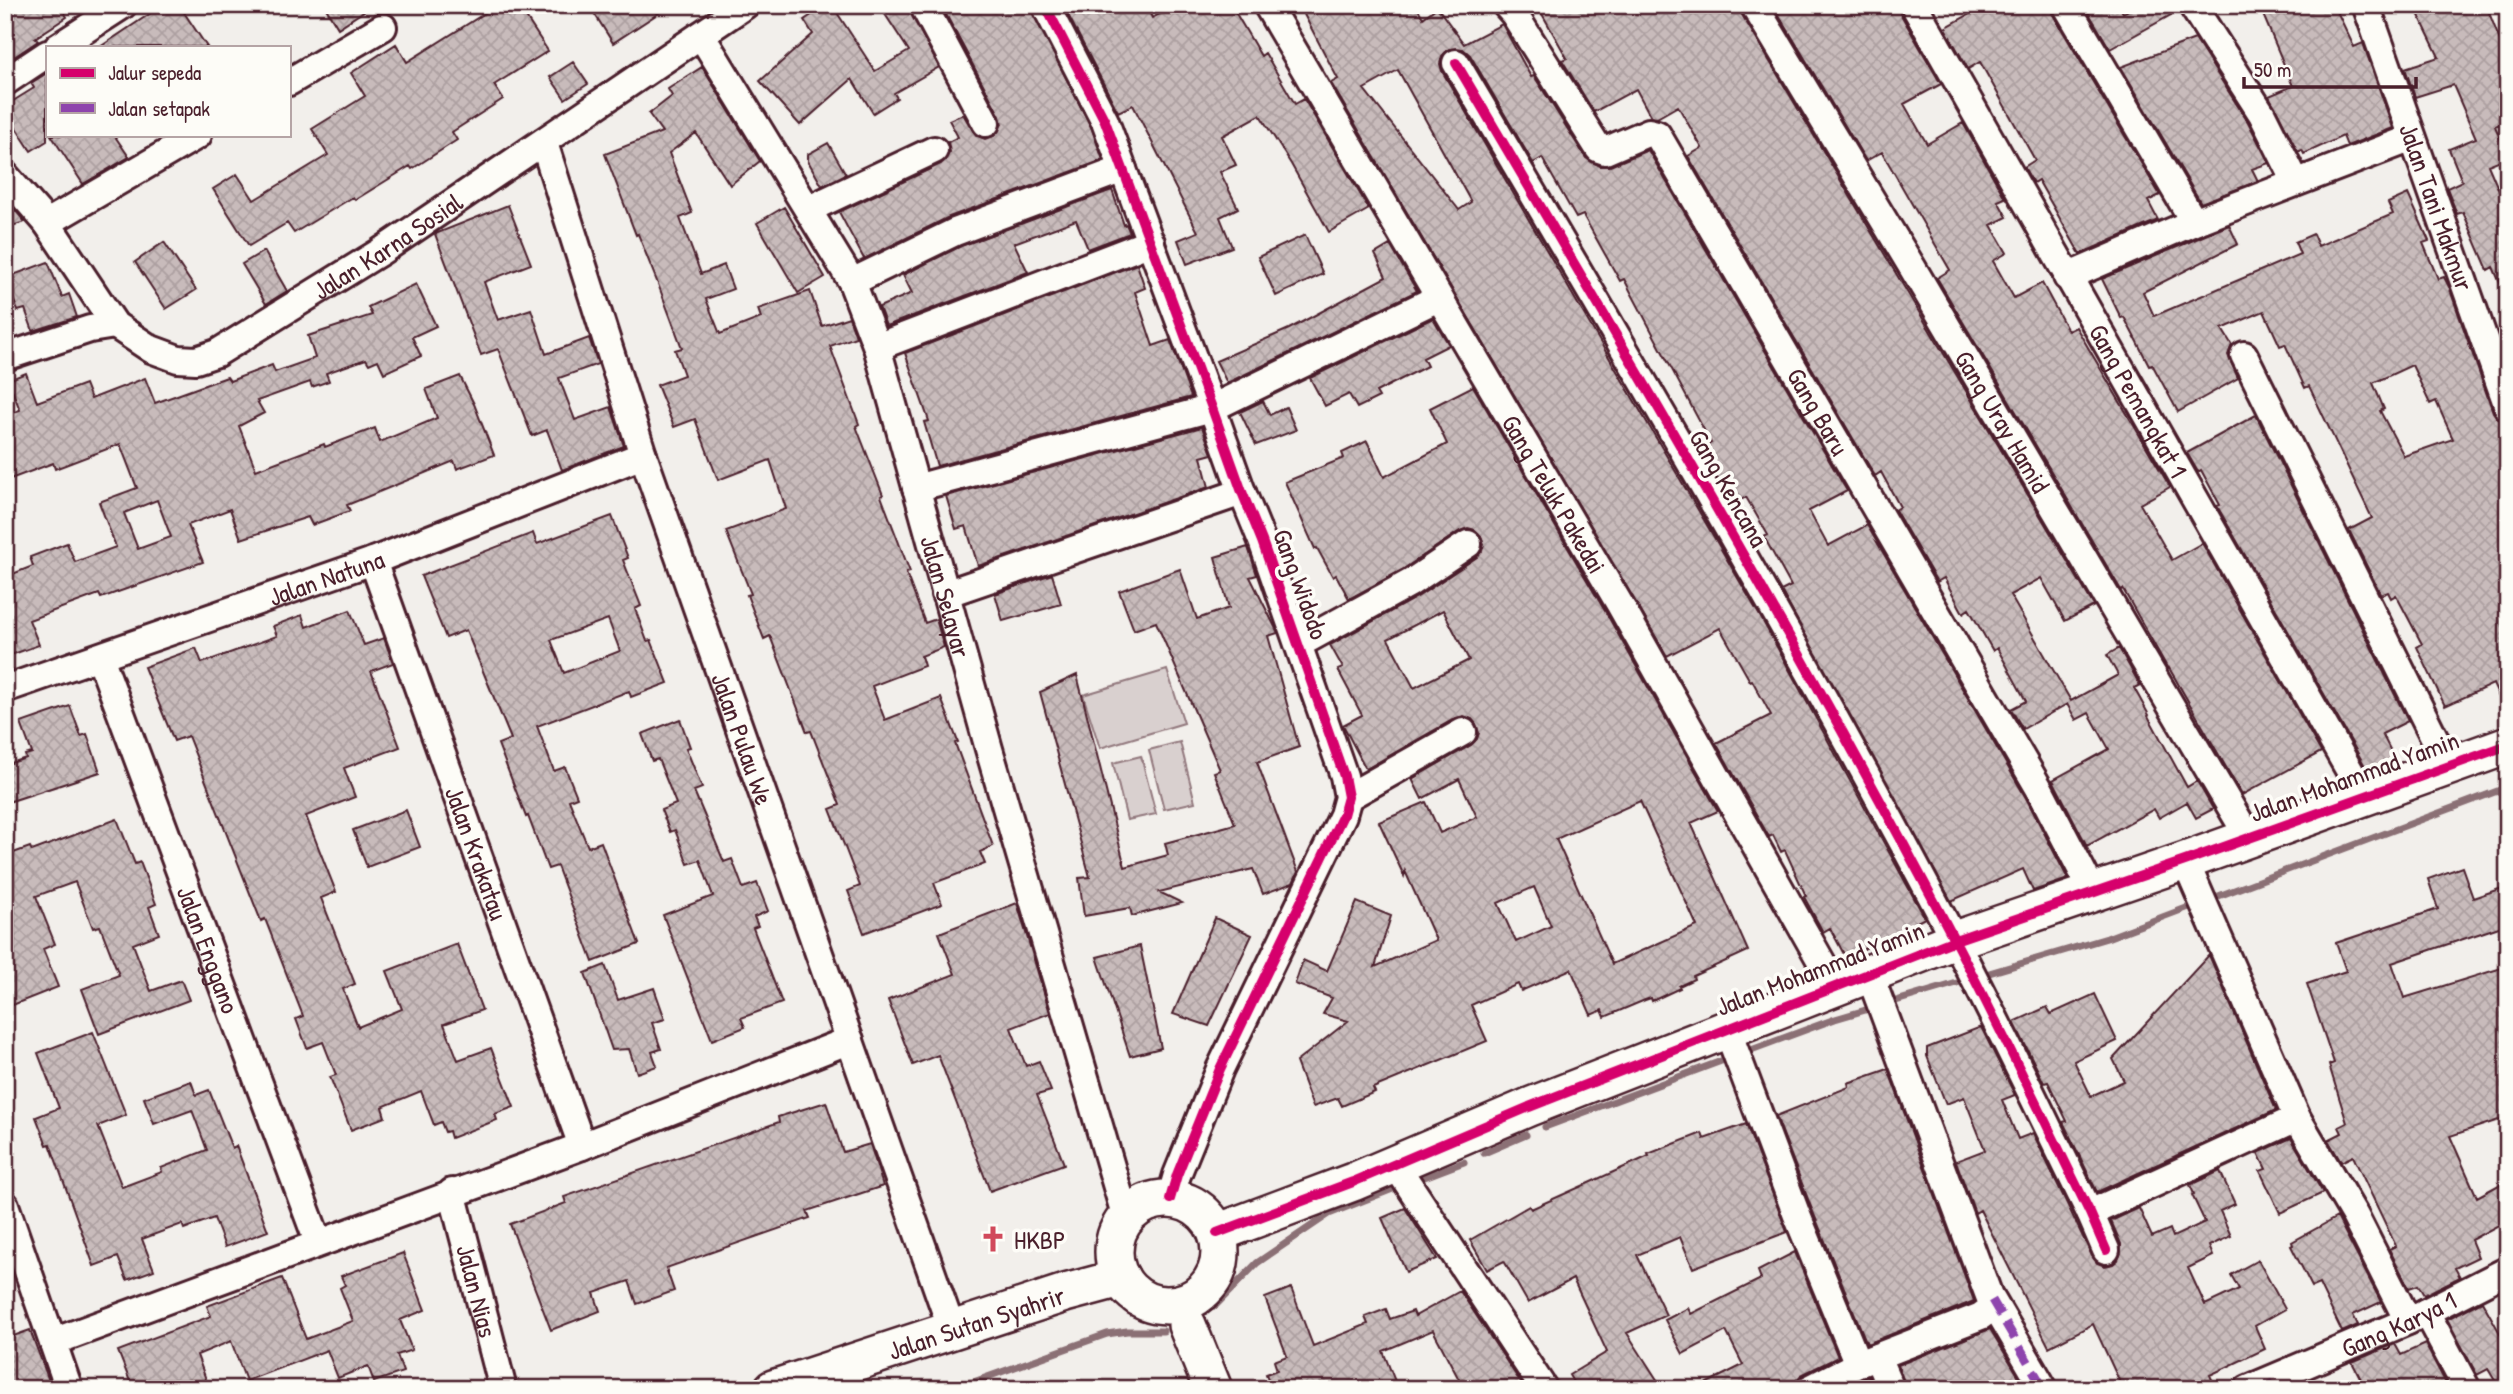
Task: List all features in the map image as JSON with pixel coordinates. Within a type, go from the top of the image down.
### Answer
[{"type":"street","points":[[60,46],[123,5]]},
{"type":"street","points":[[923,5],[986,122]]},
{"type":"street","name":"Gang Widodo","points":[[1045,5],[1105,121],[1241,492],[1262,541],[1344,776],[1348,797]]},
{"type":"street","name":"Gang Teluk Pakedai","points":[[1267,5],[1619,603],[1835,986]]},
{"type":"street","name":"Gang Baru","points":[[1506,5],[1599,149],[1605,151],[1649,132],[1657,134],[2040,790],[2093,892]]},
{"type":"street","name":"Gang Uray Hamid","points":[[1754,5],[2249,838]]},
{"type":"street","points":[[2066,5],[2194,222]]},
{"type":"street","points":[[2192,5],[2262,114],[2296,182]]},
{"type":"street","name":"Jalan Tani Makmur","points":[[2366,5],[2508,407]]},
{"type":"street","name":"Jalan Karna Sosial","points":[[115,325],[134,340],[166,355],[187,360],[208,357],[380,252],[544,143],[738,7]]},
{"type":"street","name":"Gang Pemangkat 1","points":[[1919,7],[2067,277],[2364,796]]},
{"type":"street","points":[[290,81],[383,27]]},
{"type":"street","name":"Jalan Selayar","points":[[701,35],[852,282],[877,346],[945,594],[1152,1198]]},
{"type":"street","points":[[5,82],[46,55]]},
{"type":"street","name":"Gang Kencana","points":[[1456,63],[1816,684],[1955,941],[2091,1213],[2106,1250]]},
{"type":"street","points":[[47,223],[196,136]]},
{"type":"street","points":[[2067,277],[2194,222],[2412,138]]},
{"type":"street","name":"Jalan Pulau We","points":[[544,143],[643,455],[952,1330]]},
{"type":"street","points":[[809,209],[934,150]]},
{"type":"street","points":[[852,282],[955,232],[1123,169]]},
{"type":"street","points":[[5,175],[47,223],[115,325],[90,329],[5,357]]},
{"type":"street","points":[[877,346],[1151,242]]},
{"type":"street","points":[[916,488],[1212,408],[1438,299]]},
{"type":"street","points":[[2244,355],[2449,767]]},
{"type":"street","name":"Jalan Natuna","points":[[5,689],[373,561],[643,455]]},
{"type":"street","points":[[945,594],[1241,492]]},
{"type":"street","points":[[1299,644],[1410,583],[1468,544]]},
{"type":"street","name":"Jalan Krakatau","points":[[373,561],[582,1146]]},
{"type":"street","name":"Jalan Enggano","points":[[100,657],[318,1242]]},
{"type":"street","points":[[1182,1310],[1151,1303],[1112,1275],[1118,1232],[1152,1198],[1220,1069],[1343,815],[1348,797],[1464,732]]},
{"type":"street","name":"Jalan Mohammad Yamin","points":[[1224,1235],[1530,1107],[1835,986],[2508,745]]},
{"type":"street","points":[[2185,862],[2297,1118],[2417,1317],[2467,1389]]},
{"type":"street","points":[[1869,975],[1992,1300],[2045,1389]]},
{"type":"street","points":[[1727,1029],[1796,1213],[1867,1361],[1891,1389]]},
{"type":"street","points":[[53,1342],[582,1146],[850,1041]]},
{"type":"street","points":[[2091,1213],[2297,1118]]},
{"type":"street","points":[[1395,1165],[1545,1389]]},
{"type":"street","name":"Jalan Nias","points":[[452,1192],[503,1389]]},
{"type":"street","points":[[1152,1198],[1204,1213],[1224,1235],[1214,1278],[1203,1292],[1182,1310]]},
{"type":"street","points":[[5,1205],[10,1237],[69,1389]]},
{"type":"street","name":"Gang Karya 1","points":[[2263,1386],[2417,1317],[2508,1270]]},
{"type":"street","name":"Jalan Sutan Syahrir","points":[[773,1389],[1112,1275]]},
{"type":"street","points":[[1809,1389],[1867,1361],[1981,1316],[1991,1308],[1992,1300]]},
{"type":"street","points":[[1182,1310],[1213,1389]]},
{"type":"shaded area","points":[[1167,670],[1184,723],[1100,748],[1083,695]]},
{"type":"shaded area","points":[[1180,742],[1195,802],[1164,809],[1149,750]]},
{"type":"shaded area","points":[[1141,756],[1156,814],[1127,820],[1113,763]]},
{"type":"building","points":[[5,5],[60,5],[67,17],[35,38],[38,41],[14,57],[5,44]]},
{"type":"building","points":[[163,5],[179,5],[206,46],[102,46]]},
{"type":"building","points":[[324,5],[373,5],[338,28]]},
{"type":"building","points":[[498,5],[518,5],[548,51],[494,85],[503,99],[452,132],[457,140],[412,169],[410,166],[294,233],[287,223],[249,246],[213,189],[237,174],[254,200],[328,155],[312,129],[365,96],[351,73],[396,44],[407,62]]},
{"type":"building","points":[[589,5],[671,5],[613,43]]},
{"type":"building","points":[[827,5],[832,5],[875,71],[909,51],[879,5],[907,5],[939,67],[894,93],[897,98],[873,113],[852,79],[800,125],[760,81],[813,34],[804,20]]},
{"type":"building","points":[[941,5],[1029,5],[1091,127],[1103,160],[949,217],[864,259],[839,212],[941,164],[950,152],[948,142],[958,137],[949,120],[963,114],[977,136],[985,139],[994,136],[1002,124]]},
{"type":"building","points":[[1063,5],[1146,5],[1152,18],[1178,5],[1231,5],[1261,56],[1265,53],[1295,104],[1304,99],[1369,209],[1329,232],[1260,115],[1222,136],[1236,165],[1220,172],[1238,208],[1220,217],[1232,247],[1187,264],[1178,240],[1198,232],[1133,105],[1118,112]]},
{"type":"building","points":[[1299,5],[1416,5],[1423,18],[1437,7],[1464,44],[1502,24],[1531,77],[1534,76],[1586,158],[1600,166],[1610,166],[1648,150],[1847,491],[1809,511],[1828,546],[1867,525],[2026,798],[2068,879],[2033,891],[2023,869],[1951,901],[1781,591],[1791,586],[1764,537],[1768,535],[1746,497],[1739,501],[1736,495],[1729,498],[1700,449],[1711,443],[1624,279],[1620,281],[1583,215],[1576,218],[1542,158],[1533,163],[1470,55],[1463,49],[1449,49],[1442,56],[1442,71],[1760,616],[1925,918],[1846,958],[1830,928],[1823,932],[1804,897],[1806,896],[1785,850],[1781,852],[1773,835],[1769,837],[1716,743],[1771,715],[1752,680],[1750,681],[1720,628],[1667,656],[1331,83],[1338,79]],"holes":[[[1398,70],[1471,202],[1459,210],[1364,89]]]},
{"type":"building","points":[[1537,5],[1738,5],[2094,606],[2065,621],[2041,578],[2010,595],[2071,701],[2118,675],[2107,655],[2119,648],[2140,685],[2134,688],[2187,787],[2197,781],[2213,809],[2196,818],[2187,802],[2159,818],[2154,809],[2087,846],[2053,780],[2109,749],[2089,713],[2076,720],[2067,704],[2023,729],[2011,709],[2026,701],[1997,648],[1993,651],[1969,609],[1963,613],[1944,578],[1937,582],[1895,510],[1900,507],[1881,472],[1875,476],[1688,156],[1702,148],[1678,106],[1657,118],[1651,117],[1636,89],[1594,112],[1562,60],[1567,58]]},
{"type":"building","points":[[1773,5],[1898,5],[1941,84],[1904,104],[1927,144],[1963,123],[2005,198],[1998,201],[2007,217],[1991,225],[2007,253],[1993,261],[2014,298],[2042,283],[2068,331],[2076,327],[2170,487],[2140,504],[2172,560],[2202,543],[2321,752],[2242,795],[2123,589],[2121,590],[1937,278],[1950,270],[1882,152],[1866,161]]},
{"type":"building","points":[[1986,5],[2050,5],[2052,13],[2160,195],[2148,201],[2158,220],[2080,254],[2038,180],[2033,183],[2024,167],[2035,160],[1980,62],[1968,69],[1945,28]]},
{"type":"building","points":[[2084,5],[2119,5],[2123,13],[2138,5],[2176,5],[2178,11],[2110,49]]},
{"type":"building","points":[[2259,5],[2334,5],[2354,47],[2363,43],[2393,128],[2347,146],[2343,136],[2304,154],[2302,150],[2298,152],[2269,96],[2293,86]]},
{"type":"building","points":[[2414,5],[2486,5],[2508,61],[2508,121],[2495,126],[2508,157],[2488,165],[2503,200],[2508,198],[2508,301],[2493,267],[2488,270],[2463,212],[2457,214],[2447,188],[2462,181],[2449,149],[2476,138],[2453,85],[2415,97],[2405,68],[2439,57]]},
{"type":"building","points":[[2195,39],[2248,122],[2269,163],[2252,169],[2258,181],[2201,203],[2121,67]]},
{"type":"building","points":[[573,62],[588,84],[565,99],[550,77]]},
{"type":"building","points":[[702,67],[760,161],[730,185],[696,133],[669,153],[692,213],[680,218],[701,274],[724,265],[733,289],[706,299],[720,334],[761,318],[758,309],[810,291],[822,326],[849,317],[856,337],[830,346],[859,424],[856,426],[910,572],[906,573],[925,623],[936,619],[944,647],[921,656],[924,666],[872,686],[885,720],[941,698],[993,846],[980,852],[985,864],[934,883],[942,904],[864,933],[848,891],[860,886],[830,809],[840,805],[811,731],[807,732],[770,636],[764,639],[747,595],[751,594],[726,531],[786,509],[770,460],[718,480],[695,419],[674,427],[657,385],[684,375],[675,350],[682,348],[605,154],[662,132],[649,114],[672,96],[668,89]]},
{"type":"building","points":[[46,74],[47,141],[31,151],[5,111],[5,106],[34,88],[31,83]]},
{"type":"building","points":[[52,136],[115,136],[129,157],[83,184]]},
{"type":"building","points":[[828,143],[846,174],[822,186],[808,161],[808,154]]},
{"type":"building","points":[[1112,190],[1124,225],[1126,224],[1130,233],[1088,249],[1076,220],[1014,243],[1028,272],[886,326],[879,307],[912,293],[903,275],[961,246]]},
{"type":"building","points":[[2408,194],[2429,241],[2423,243],[2438,279],[2444,277],[2449,287],[2493,412],[2498,419],[2508,422],[2508,717],[2493,684],[2445,706],[2417,647],[2422,644],[2396,595],[2391,598],[2388,592],[2381,595],[2349,530],[2372,518],[2309,386],[2305,388],[2285,344],[2280,346],[2264,311],[2222,329],[2232,345],[2228,355],[2238,378],[2178,412],[2124,317],[2121,318],[2102,279],[2229,225],[2238,244],[2143,292],[2154,316],[2300,254],[2295,242],[2313,234],[2318,246],[2393,214],[2388,203]],"holes":[[[2412,365],[2430,404],[2436,401],[2453,439],[2404,456],[2380,411],[2384,409],[2373,383]]]},
{"type":"building","points":[[11,205],[25,222],[5,228],[5,207]]},
{"type":"building","points":[[508,205],[531,264],[484,282],[498,320],[531,309],[546,354],[589,338],[598,364],[559,378],[575,420],[611,407],[624,446],[562,470],[547,430],[532,436],[498,349],[481,355],[435,234]]},
{"type":"building","points":[[784,207],[825,277],[798,293],[757,223]]},
{"type":"building","points":[[1305,235],[1323,274],[1276,296],[1258,257]]},
{"type":"building","points":[[164,242],[196,290],[166,309],[135,262]]},
{"type":"building","points":[[1390,245],[1417,291],[1227,383],[1216,361],[1289,329],[1386,277],[1375,254]]},
{"type":"building","points":[[264,251],[287,291],[266,304],[242,264]]},
{"type":"building","points":[[48,262],[62,297],[69,294],[77,317],[33,331],[25,309],[18,311],[5,278]]},
{"type":"building","points":[[1137,264],[1145,288],[1135,292],[1153,346],[1170,340],[1191,397],[937,466],[924,422],[929,421],[905,353]]},
{"type":"building","points":[[416,284],[436,326],[412,337],[421,356],[384,373],[378,360],[369,364],[366,359],[326,373],[329,381],[312,387],[310,382],[257,401],[264,413],[239,426],[256,470],[375,428],[380,442],[437,418],[426,389],[460,376],[494,455],[457,469],[454,461],[347,505],[350,511],[312,525],[308,517],[241,539],[230,509],[188,525],[203,562],[101,598],[99,594],[29,620],[39,645],[5,657],[5,577],[33,566],[30,557],[67,543],[75,562],[116,547],[99,502],[137,488],[120,444],[55,469],[53,463],[5,481],[5,415],[20,410],[8,380],[26,373],[37,402],[85,384],[91,399],[145,378],[155,403],[227,377],[230,381],[272,365],[275,372],[315,358],[308,336],[372,315],[368,307]],"holes":[[[157,500],[171,537],[138,549],[124,513]]]},
{"type":"building","points":[[1433,318],[1449,345],[1423,358],[1427,366],[1376,392],[1379,397],[1357,408],[1349,394],[1325,406],[1310,378]]},
{"type":"building","points":[[1473,386],[1605,611],[1718,811],[1691,823],[1748,951],[1693,976],[1694,979],[1679,986],[1680,988],[1652,1001],[1651,998],[1645,1000],[1605,1017],[1602,1010],[1591,1015],[1571,969],[1521,991],[1518,984],[1471,1005],[1487,1041],[1373,1088],[1375,1092],[1342,1106],[1338,1098],[1313,1107],[1296,1062],[1348,1021],[1323,1014],[1332,998],[1295,984],[1303,960],[1327,971],[1357,902],[1391,916],[1375,967],[1436,940],[1379,822],[1426,802],[1440,833],[1477,817],[1459,779],[1422,799],[1412,779],[1477,739],[1479,733],[1472,719],[1464,716],[1456,718],[1366,769],[1343,725],[1362,715],[1338,670],[1343,668],[1330,645],[1419,596],[1477,557],[1484,544],[1475,530],[1468,528],[1460,531],[1402,570],[1349,599],[1336,575],[1333,577],[1317,548],[1315,549],[1285,482],[1344,458],[1342,453],[1367,441],[1384,477],[1447,444],[1430,408]],"holes":[[[1443,610],[1469,660],[1414,688],[1388,639]],[[1640,801],[1697,926],[1612,964],[1556,839]],[[1534,887],[1551,926],[1516,942],[1498,903]]]},
{"type":"building","points":[[1263,401],[1270,415],[1286,407],[1296,430],[1256,445],[1240,412]]},
{"type":"building","points":[[2256,415],[2408,721],[2382,734],[2397,763],[2369,773],[2217,506],[2220,505],[2201,470],[2198,472],[2187,453]]},
{"type":"building","points":[[1202,427],[1212,454],[1201,457],[1209,487],[978,566],[966,526],[956,529],[946,496]]},
{"type":"building","points":[[612,516],[628,558],[623,560],[641,606],[635,609],[668,683],[631,697],[629,691],[537,726],[554,771],[565,767],[577,797],[569,800],[588,847],[601,842],[639,944],[593,962],[557,866],[548,869],[498,744],[511,739],[466,630],[446,638],[421,576],[533,533],[537,544]],"holes":[[[608,619],[620,651],[564,673],[551,640]]]},
{"type":"building","points":[[1248,547],[1257,575],[1250,577],[1278,633],[1268,636],[1299,747],[1257,762],[1298,872],[1293,883],[1263,894],[1253,869],[1159,892],[1182,903],[1132,916],[1130,908],[1084,916],[1079,878],[1090,877],[1040,692],[1077,675],[1125,867],[1168,855],[1165,843],[1235,824],[1214,772],[1220,770],[1156,622],[1134,630],[1119,591],[1180,569],[1197,619],[1229,608],[1215,557]]},
{"type":"building","points":[[1052,574],[1061,604],[1003,621],[995,594]]},
{"type":"building","points":[[350,610],[364,645],[384,638],[393,663],[371,671],[400,747],[344,768],[355,797],[306,816],[336,892],[321,898],[355,984],[343,989],[358,1027],[402,1009],[387,971],[457,944],[482,1010],[444,1024],[458,1060],[491,1048],[514,1107],[495,1114],[497,1120],[451,1138],[441,1122],[434,1125],[421,1091],[382,1107],[385,1117],[351,1130],[330,1077],[336,1075],[323,1042],[307,1048],[296,1019],[303,1016],[265,919],[261,921],[188,736],[174,741],[144,667],[196,648],[202,663],[277,636],[273,626],[302,615],[306,627]]},
{"type":"building","points":[[70,706],[81,736],[87,734],[100,772],[5,803],[5,765],[26,758],[25,755],[32,753],[21,723]]},
{"type":"building","points":[[680,719],[690,747],[686,748],[702,788],[694,791],[724,862],[732,859],[743,888],[757,883],[768,911],[754,917],[758,926],[753,928],[782,1003],[741,1018],[745,1027],[712,1040],[663,915],[713,896],[700,860],[688,864],[675,830],[670,832],[661,810],[676,804],[658,759],[652,761],[642,734]]},
{"type":"building","points":[[406,810],[420,847],[367,867],[353,830]]},
{"type":"building","points":[[117,819],[135,864],[140,862],[156,904],[149,907],[159,934],[133,944],[151,991],[181,980],[189,1000],[99,1034],[82,989],[119,975],[100,926],[93,928],[75,882],[36,896],[55,944],[43,949],[58,987],[5,1008],[5,856],[30,847],[32,851]]},
{"type":"building","points":[[2462,867],[2473,898],[2508,886],[2508,924],[2392,963],[2404,998],[2508,966],[2508,1117],[2450,1136],[2477,1197],[2508,1180],[2508,1220],[2471,1240],[2478,1257],[2455,1268],[2460,1277],[2424,1295],[2418,1285],[2409,1288],[2389,1249],[2396,1246],[2353,1156],[2341,1162],[2328,1140],[2342,1133],[2339,1127],[2347,1123],[2329,1065],[2334,1063],[2307,984],[2346,971],[2336,943],[2438,909],[2428,879]]},
{"type":"building","points":[[1017,903],[1050,1013],[1011,1028],[1026,1066],[1039,1061],[1051,1091],[1037,1095],[1064,1164],[990,1191],[938,1055],[913,1065],[888,1000],[955,974],[939,933]]},
{"type":"building","points":[[1215,918],[1252,935],[1209,1026],[1173,1014]]},
{"type":"building","points":[[1140,946],[1161,1048],[1130,1056],[1097,957]]},
{"type":"building","points":[[2209,955],[2276,1110],[2097,1192],[2063,1122],[2067,1121],[2048,1082],[2044,1083],[2014,1022],[2047,1007],[2051,1014],[2095,994],[2117,1041],[2074,1061],[2091,1096],[2124,1081],[2113,1059]]},
{"type":"building","points":[[605,965],[618,1000],[654,988],[665,1019],[652,1023],[661,1049],[652,1052],[657,1066],[637,1073],[629,1049],[612,1050],[585,973]]},
{"type":"building","points":[[1981,1027],[2015,1095],[2002,1100],[2018,1139],[2033,1133],[2097,1263],[2105,1266],[2118,1260],[2121,1244],[2111,1221],[2139,1208],[2152,1237],[2170,1229],[2173,1237],[2205,1222],[2190,1185],[2220,1171],[2235,1204],[2220,1211],[2231,1236],[2209,1246],[2213,1256],[2188,1268],[2205,1305],[2239,1289],[2231,1275],[2258,1260],[2285,1309],[2255,1326],[2265,1349],[2210,1375],[2216,1389],[2123,1389],[2093,1324],[2049,1347],[1980,1210],[1975,1213],[1956,1161],[1985,1150],[1964,1097],[1946,1104],[1927,1056],[1927,1048]]},
{"type":"building","points":[[93,1032],[126,1115],[98,1126],[122,1187],[162,1172],[161,1168],[207,1150],[192,1110],[154,1124],[144,1098],[191,1081],[196,1095],[209,1090],[232,1148],[236,1146],[268,1231],[225,1247],[214,1218],[184,1229],[182,1224],[142,1239],[154,1270],[127,1280],[118,1257],[94,1266],[50,1144],[47,1145],[36,1117],[59,1108],[38,1053]]},
{"type":"building","points":[[1888,1069],[1974,1301],[1867,1344],[1776,1116],[1849,1087],[1848,1083]]},
{"type":"building","points":[[826,1102],[843,1152],[870,1144],[883,1186],[807,1211],[810,1218],[666,1268],[674,1291],[637,1304],[629,1281],[594,1293],[600,1311],[551,1330],[510,1224],[566,1203],[564,1197],[779,1122],[778,1117]]},
{"type":"building","points":[[1746,1124],[1787,1232],[1693,1268],[1680,1237],[1637,1255],[1666,1315],[1627,1333],[1663,1389],[1577,1389],[1569,1375],[1607,1352],[1573,1279],[1528,1303],[1504,1261],[1487,1270],[1470,1240],[1529,1206],[1531,1209],[1649,1156],[1648,1154],[1702,1133],[1704,1139]]},
{"type":"building","points":[[2291,1138],[2323,1193],[2280,1213],[2260,1171],[2266,1169],[2258,1153]]},
{"type":"building","points":[[1405,1208],[1437,1259],[1406,1272],[1382,1218]]},
{"type":"building","points":[[2337,1217],[2381,1302],[2353,1315],[2358,1325],[2342,1332],[2319,1284],[2312,1287],[2291,1246],[2292,1242]]},
{"type":"building","points":[[1795,1252],[1838,1357],[1801,1375],[1793,1389],[1695,1389],[1743,1365],[1726,1331],[1683,1354],[1665,1320],[1688,1308],[1691,1314],[1761,1279],[1758,1271]]},
{"type":"building","points":[[403,1253],[425,1310],[400,1320],[412,1350],[397,1355],[403,1372],[374,1382],[368,1366],[338,1378],[327,1350],[246,1381],[231,1341],[197,1355],[208,1385],[198,1389],[133,1389],[118,1351],[211,1316],[207,1306],[282,1278],[306,1339],[353,1321],[340,1288],[345,1285],[341,1276]]},
{"type":"building","points":[[1291,1288],[1313,1346],[1368,1324],[1365,1317],[1386,1309],[1390,1319],[1413,1311],[1415,1316],[1460,1291],[1525,1389],[1464,1389],[1433,1330],[1383,1351],[1398,1389],[1272,1389],[1266,1374],[1277,1370],[1274,1361],[1287,1356],[1265,1298]]},
{"type":"building","points":[[2482,1301],[2501,1335],[2508,1331],[2508,1389],[2500,1389],[2488,1369],[2477,1375],[2447,1319]]},
{"type":"building","points":[[1990,1329],[2021,1380],[2002,1389],[1906,1389],[1898,1365]]},
{"type":"building","points":[[30,1330],[52,1389],[5,1389],[5,1339]]},
{"type":"building","points":[[2395,1344],[2401,1355],[2425,1344],[2449,1389],[2366,1389],[2352,1362]]},
{"type":"building","points":[[1868,1377],[1874,1389],[1844,1389],[1864,1378]]},
{"type":"waterway","points":[[2208,900],[2508,787]]},
{"type":"waterway","points":[[1979,976],[2107,938],[2197,904]]},
{"type":"waterway","points":[[1743,1053],[1835,1019],[1967,980]]},
{"type":"waterway","points":[[1545,1127],[1732,1057]]},
{"type":"waterway","points":[[1484,1153],[1526,1135]]},
{"type":"waterway","points":[[1414,1181],[1464,1162]]},
{"type":"waterway","points":[[1215,1306],[1257,1263],[1329,1214],[1403,1185]]},
{"type":"waterway","points":[[954,1389],[1107,1334],[1163,1331]]},
{"type":"marked path","points":[[1992,1300],[2044,1389]]},
{"type":"marked path","points":[[2268,1381],[2272,1389]]},
{"type":"cycle path","points":[[1045,5],[1105,121],[1262,541],[1344,776],[1348,797],[1343,815],[1220,1069],[1170,1199]]},
{"type":"cycle path","points":[[1456,63],[1711,499],[1896,830],[1972,975],[2106,1250]]},
{"type":"cycle path","points":[[1217,1233],[1353,1182],[1529,1107],[1955,940],[2508,745]]},
{"type":"place","name":"HKBP","points":[[993,1239]]}]
